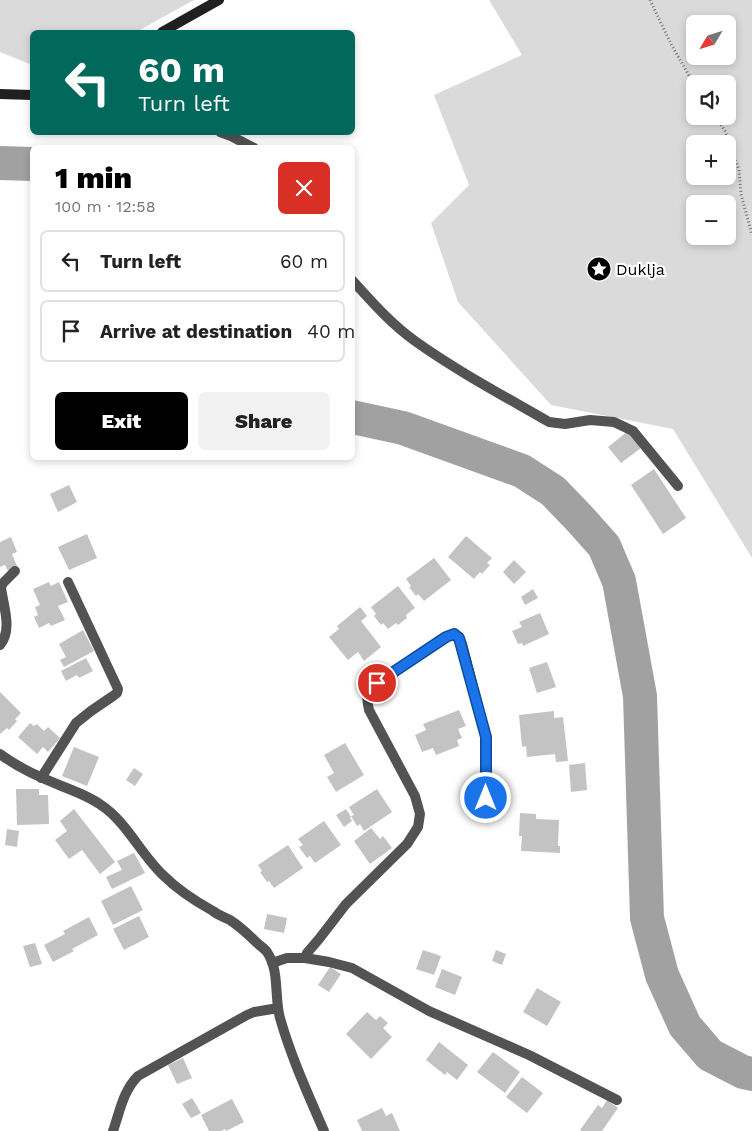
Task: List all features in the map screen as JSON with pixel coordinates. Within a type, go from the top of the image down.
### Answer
[{"type":"street","points":[[166,30],[219,0]]},
{"type":"street","points":[[0,94],[30,95]]},
{"type":"street","points":[[228,135],[248,145]]},
{"type":"street","points":[[355,284],[376,308],[414,340],[549,422],[565,424],[590,420],[614,422],[633,431],[678,486]]},
{"type":"street","points":[[0,645],[7,633],[1,587],[3,582],[15,571]]},
{"type":"street","points":[[41,778],[76,723],[117,693],[118,689],[68,582]]},
{"type":"street","points":[[306,958],[307,953],[346,904],[407,844],[418,827],[420,814],[415,796],[369,710],[366,699],[370,689],[446,637],[454,634],[462,644],[486,737],[486,798]]},
{"type":"street","points":[[0,754],[12,763],[41,778],[91,799],[110,812],[162,875],[182,892],[230,920],[267,952],[272,963],[277,985],[276,998],[288,1044],[324,1131]]},
{"type":"street","points":[[272,963],[287,958],[306,958],[352,968],[429,1011],[529,1055],[617,1100]]},
{"type":"street","points":[[113,1131],[125,1093],[138,1076],[247,1015],[278,1008]]},
{"type":"path","points":[[650,0],[671,44],[689,75]]},
{"type":"path","points":[[721,125],[739,170],[741,194],[752,235]]},
{"type":"shaded area","points":[[0,0],[194,0],[140,30],[30,30],[30,64],[0,52]]},
{"type":"shaded area","name":"Duklja","points":[[489,0],[752,0],[752,558],[673,429],[551,405],[458,302],[431,223],[469,185],[434,95],[522,55]]},
{"type":"building","points":[[628,431],[641,448],[621,463],[608,447]]},
{"type":"building","points":[[654,469],[686,518],[663,534],[631,485]]},
{"type":"building","points":[[69,485],[77,502],[58,512],[50,494]]},
{"type":"building","points":[[87,534],[97,558],[69,570],[58,547]]},
{"type":"building","points":[[466,536],[492,558],[487,563],[490,565],[482,574],[480,572],[474,579],[448,557]]},
{"type":"building","points":[[11,537],[17,552],[12,554],[17,566],[8,571],[5,565],[0,567],[0,542]]},
{"type":"building","points":[[434,558],[451,580],[424,601],[418,594],[416,596],[406,579]]},
{"type":"building","points":[[514,560],[526,572],[514,584],[503,572]]},
{"type":"building","points":[[49,582],[51,586],[59,582],[68,602],[58,606],[65,620],[51,626],[49,623],[39,628],[34,617],[38,615],[35,607],[40,605],[33,589]]},
{"type":"building","points":[[398,586],[415,608],[398,625],[396,623],[388,629],[383,623],[381,625],[374,616],[376,614],[371,607]]},
{"type":"building","points":[[533,589],[538,598],[525,605],[521,597]]},
{"type":"building","points":[[360,607],[367,616],[361,621],[381,647],[364,661],[358,652],[348,660],[329,637],[339,629],[337,626]]},
{"type":"building","points":[[540,613],[549,634],[523,646],[522,643],[518,644],[512,631],[522,627],[519,622]]},
{"type":"building","points":[[83,630],[94,651],[64,667],[60,660],[66,657],[59,644]]},
{"type":"building","points":[[86,658],[93,671],[79,678],[77,675],[66,681],[61,671]]},
{"type":"building","points":[[547,662],[556,687],[537,693],[529,668]]},
{"type":"building","points":[[0,692],[21,713],[9,730],[7,728],[0,734]]},
{"type":"building","points":[[459,710],[466,726],[458,729],[462,738],[457,740],[459,746],[436,755],[433,748],[422,752],[415,735],[426,730],[423,724]]},
{"type":"building","points":[[554,711],[554,718],[563,717],[568,761],[556,762],[555,754],[527,757],[526,746],[522,747],[519,715]]},
{"type":"building","points":[[30,723],[34,726],[37,724],[44,731],[48,727],[60,738],[48,752],[43,747],[37,754],[18,737]]},
{"type":"building","points":[[345,743],[364,775],[336,792],[327,777],[334,773],[324,755]]},
{"type":"building","points":[[74,747],[99,757],[87,786],[62,776]]},
{"type":"building","points":[[585,763],[587,790],[571,792],[569,765]]},
{"type":"building","points":[[134,768],[143,774],[135,786],[126,780]]},
{"type":"building","points":[[16,789],[39,789],[39,795],[48,795],[49,824],[17,825]]},
{"type":"building","points":[[377,789],[392,812],[364,831],[360,824],[357,826],[351,816],[354,815],[349,807]]},
{"type":"building","points":[[74,809],[115,862],[100,874],[82,850],[69,859],[55,840],[67,831],[60,821]]},
{"type":"building","points":[[346,809],[352,821],[344,827],[336,815]]},
{"type":"building","points":[[520,813],[536,814],[536,819],[559,820],[558,846],[560,846],[560,853],[521,851],[522,836],[519,836]]},
{"type":"building","points":[[324,821],[341,845],[315,863],[310,856],[307,858],[299,847],[303,845],[298,839]]},
{"type":"building","points":[[371,828],[380,839],[383,836],[392,848],[370,864],[354,841]]},
{"type":"building","points":[[7,829],[19,831],[17,847],[5,845]]},
{"type":"building","points":[[288,845],[303,868],[274,888],[260,872],[262,871],[258,865]]},
{"type":"building","points":[[134,853],[145,873],[112,889],[106,877],[122,870],[117,861]]},
{"type":"building","points":[[131,886],[143,910],[113,925],[101,901]]},
{"type":"building","points":[[267,914],[287,918],[284,933],[264,929]]},
{"type":"building","points":[[139,916],[149,937],[124,950],[113,929]]},
{"type":"building","points":[[89,917],[98,935],[53,962],[44,945],[65,934],[63,931]]},
{"type":"building","points":[[35,943],[42,964],[30,967],[23,946]]},
{"type":"building","points":[[423,950],[441,956],[434,975],[416,969]]},
{"type":"building","points":[[496,950],[506,954],[502,965],[492,961]]},
{"type":"building","points":[[330,967],[341,974],[329,992],[318,985]]},
{"type":"building","points":[[442,969],[462,977],[455,995],[435,987]]},
{"type":"building","points":[[537,988],[561,1002],[547,1026],[523,1012]]},
{"type":"building","points":[[367,1012],[376,1020],[380,1016],[388,1023],[383,1028],[392,1037],[371,1059],[346,1034]]},
{"type":"building","points":[[439,1042],[468,1065],[457,1080],[447,1072],[445,1075],[426,1060]]},
{"type":"building","points":[[493,1052],[520,1072],[505,1093],[477,1072]]},
{"type":"building","points":[[183,1058],[192,1078],[177,1084],[168,1065]]},
{"type":"building","points":[[522,1077],[543,1093],[527,1113],[506,1097]]},
{"type":"building","points":[[192,1098],[201,1113],[191,1118],[182,1104]]},
{"type":"building","points":[[232,1099],[244,1122],[226,1131],[225,1129],[209,1131],[201,1115]]},
{"type":"building","points":[[607,1100],[618,1108],[602,1131],[581,1131],[598,1105],[602,1108]]},
{"type":"building","points":[[382,1108],[386,1116],[392,1113],[400,1131],[362,1131],[357,1120]]},
{"type":"waterway","points":[[0,163],[30,164]]},
{"type":"waterway","points":[[355,418],[403,428],[522,471],[553,491],[604,546],[619,581],[640,696],[647,918],[662,975],[685,1026],[710,1055],[743,1072],[752,1074]]},
{"type":"place","name":"Duklja","points":[[599,269]]},
{"type":"route","points":[[377,683],[446,637],[454,634],[459,638],[486,737],[486,798]]}]
